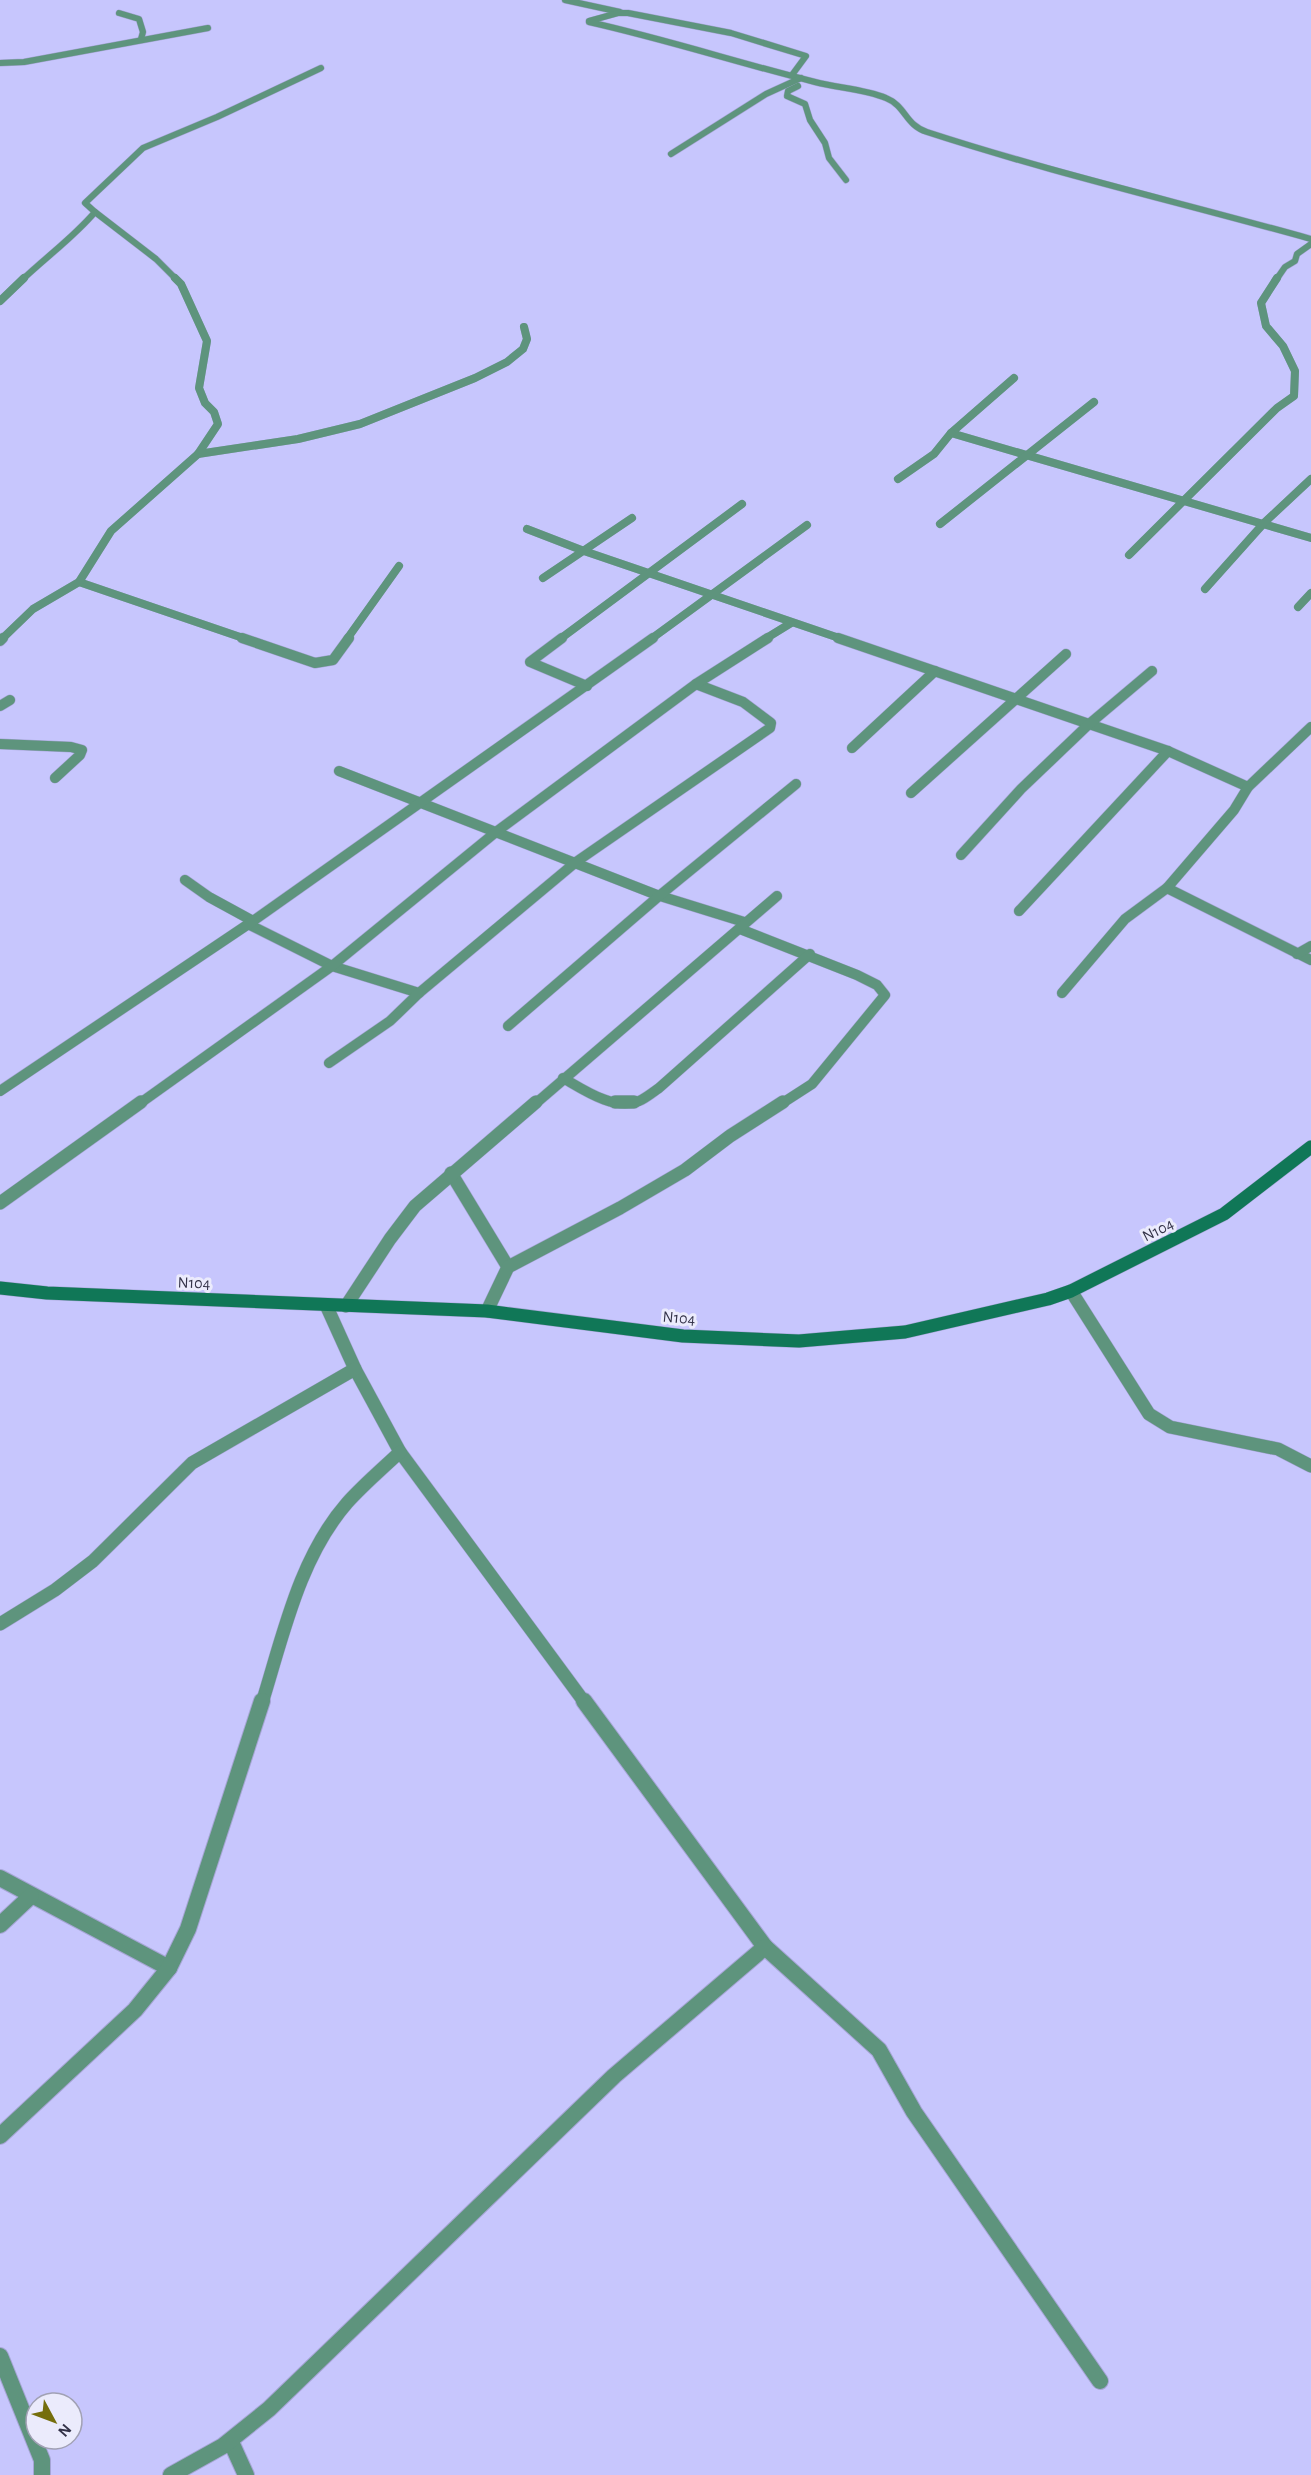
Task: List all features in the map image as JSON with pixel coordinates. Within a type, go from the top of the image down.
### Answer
[{"type":"street","points":[[565,0],[731,33],[804,55],[805,58],[792,75]]},
{"type":"street","points":[[119,13],[139,18],[143,32],[141,39]]},
{"type":"street","points":[[624,13],[589,21],[892,100],[915,128],[1008,158],[1311,238]]},
{"type":"street","points":[[654,24],[661,20]]},
{"type":"street","points":[[0,63],[24,62],[208,28]]},
{"type":"street","points":[[639,33],[646,29]]},
{"type":"street","points":[[0,641],[33,609],[79,582],[111,531],[198,454],[218,424],[214,412],[206,403],[199,388],[207,341],[181,284],[156,259],[86,203],[143,148],[217,117],[321,68]]},
{"type":"street","points":[[671,154],[766,94],[803,78]]},
{"type":"street","points":[[803,78],[788,91],[787,96],[805,104],[810,120],[825,143],[830,158],[846,180]]},
{"type":"street","points":[[0,301],[52,251],[80,230],[95,212]]},
{"type":"street","points":[[1129,555],[1277,408],[1294,396],[1295,371],[1283,346],[1266,326],[1261,303],[1285,267],[1295,261],[1297,254],[1311,244]]},
{"type":"street","points":[[198,454],[298,439],[360,424],[475,378],[507,362],[524,349],[527,339],[524,327]]},
{"type":"street","points":[[898,479],[934,454],[951,433],[1014,378]]},
{"type":"street","points":[[940,524],[1094,402]]},
{"type":"street","points":[[951,433],[1184,499],[1311,538]]},
{"type":"street","points":[[1205,589],[1264,524],[1311,479]]},
{"type":"street","points":[[587,686],[530,662],[742,504]]},
{"type":"street","points":[[543,578],[632,518]]},
{"type":"street","points":[[0,1091],[251,922],[424,801],[587,686],[807,525]]},
{"type":"street","points":[[527,529],[791,623],[1168,751],[1248,787]]},
{"type":"street","points":[[79,582],[315,663],[325,663],[333,660],[399,566]]},
{"type":"street","points":[[1298,607],[1311,593]]},
{"type":"street","points":[[0,1203],[332,966],[496,832],[696,684],[791,623]]},
{"type":"street","points":[[911,793],[1066,654]]},
{"type":"street","points":[[852,748],[935,671]]},
{"type":"street","points":[[961,855],[1021,789],[1088,725],[1152,671]]},
{"type":"street","points":[[329,1063],[390,1021],[419,993],[576,862],[770,728],[771,723],[743,702],[696,684]]},
{"type":"street","points":[[0,706],[10,700]]},
{"type":"street","points":[[1062,993],[1125,919],[1167,888],[1234,810],[1248,787],[1311,727]]},
{"type":"street","points":[[0,744],[71,747],[82,750],[80,755],[55,778]]},
{"type":"street","points":[[1019,911],[1168,751]]},
{"type":"street","points":[[339,771],[424,801],[496,832],[660,896],[742,925],[877,985],[885,995],[812,1084],[730,1136],[685,1170],[508,1268],[487,1311]]},
{"type":"street","points":[[507,1026],[796,784]]},
{"type":"street","points":[[185,880],[251,922],[332,966],[419,993]]},
{"type":"street","points":[[1167,888],[1311,960]]},
{"type":"street","points":[[346,1306],[390,1239],[415,1206],[777,896]]},
{"type":"street","points":[[1297,954],[1311,946]]},
{"type":"street","points":[[563,1078],[601,1098],[623,1104],[638,1101],[659,1088],[810,954]]},
{"type":"street","name":"N104","points":[[0,1288],[47,1293],[487,1311],[683,1336],[799,1341],[904,1332],[1048,1299],[1071,1291],[1224,1214],[1311,1147]]},
{"type":"street","points":[[451,1173],[508,1268]]},
{"type":"street","points":[[1071,1291],[1149,1414],[1170,1428],[1270,1447],[1311,1466]]},
{"type":"street","points":[[326,1305],[355,1369],[400,1452],[765,1947],[879,2050],[914,2112],[1100,2381]]},
{"type":"street","points":[[0,1624],[75,1576],[139,1516],[168,1483],[192,1463],[355,1369]]},
{"type":"street","points":[[0,2136],[135,2010],[169,1968],[188,1929],[302,1579],[322,1539],[346,1504],[400,1452]]},
{"type":"street","points":[[0,1878],[169,1968]]},
{"type":"street","points":[[0,1925],[31,1896]]},
{"type":"street","points":[[171,2475],[231,2442],[269,2409],[614,2076],[765,1947]]},
{"type":"street","points":[[0,2356],[42,2460],[42,2475]]},
{"type":"street","points":[[231,2442],[246,2475]]}]
